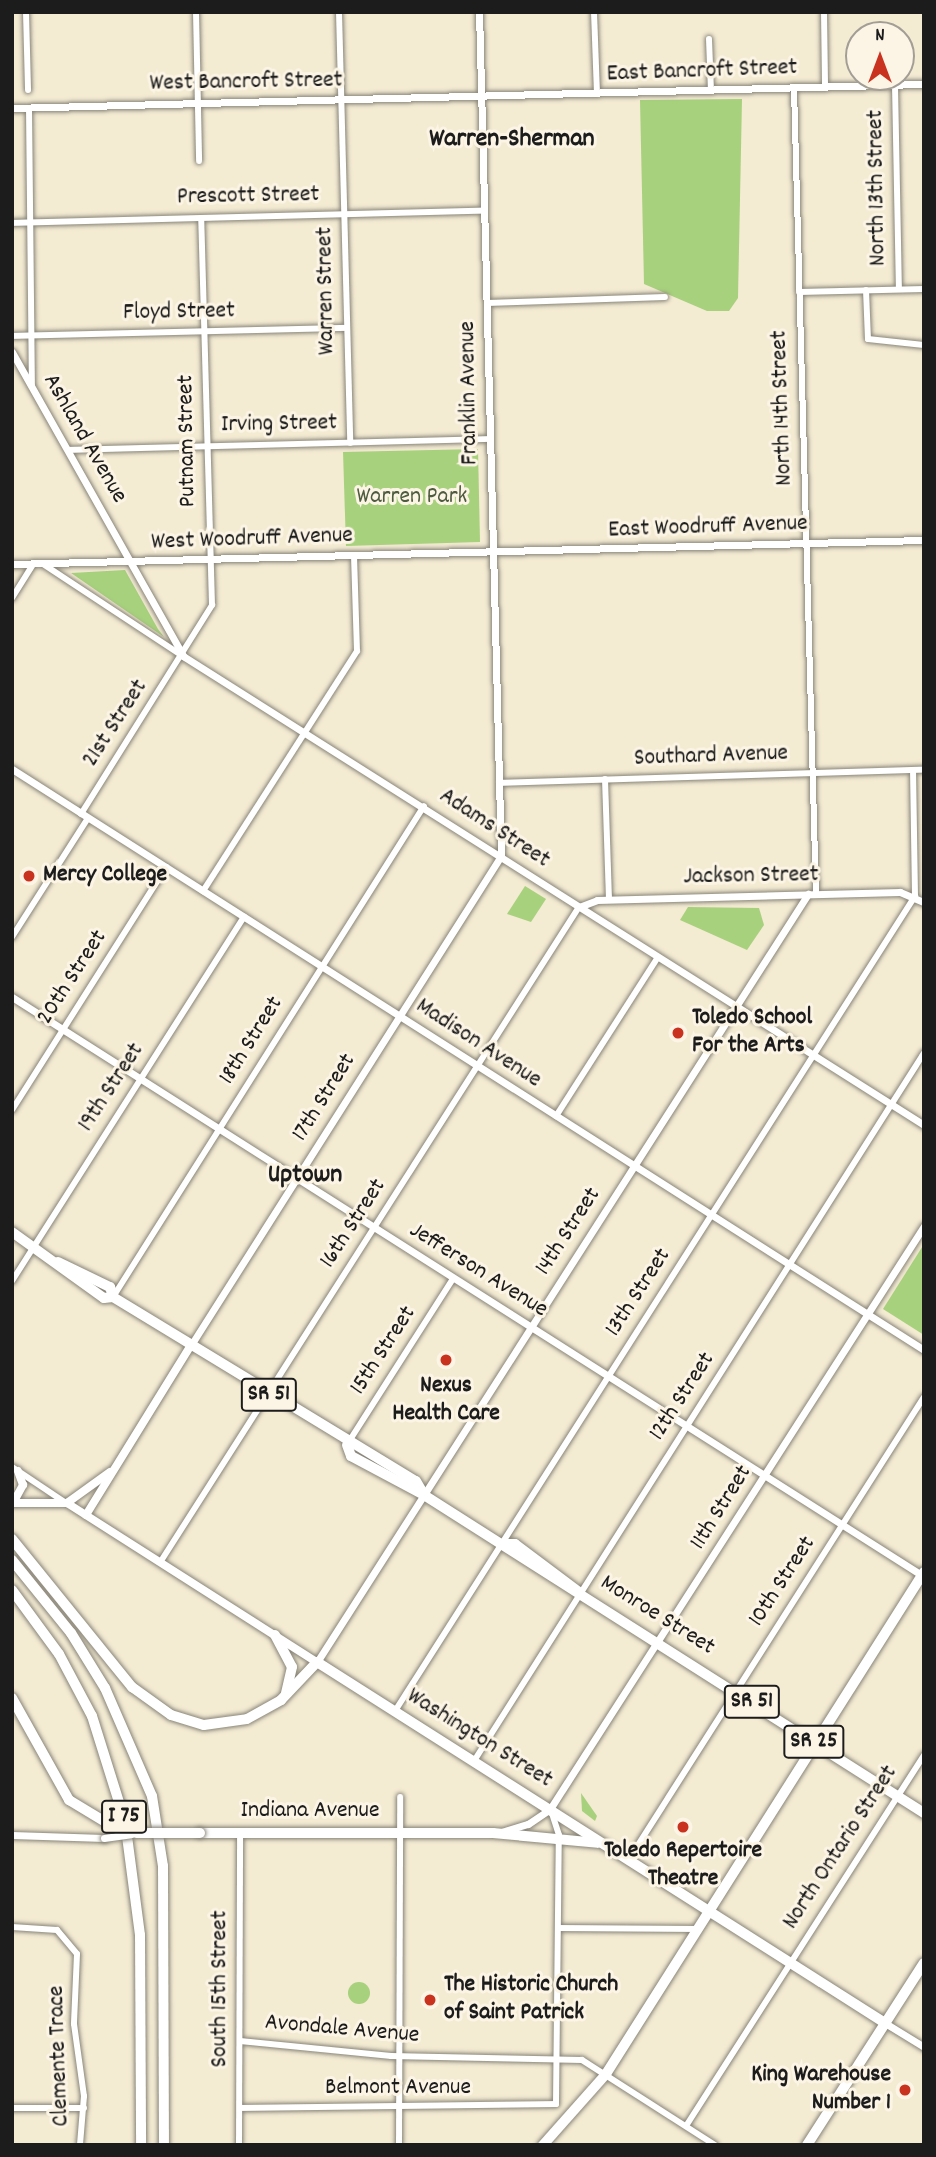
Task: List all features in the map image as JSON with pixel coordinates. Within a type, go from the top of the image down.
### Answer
[{"type":"highway","points":[[12,1539],[120,1674],[159,1709],[214,1725],[247,1719],[281,1700],[317,1662]]},
{"type":"highway","name":"I 75","points":[[12,1560],[71,1633],[105,1688],[152,1796],[163,1866],[164,2119]]},
{"type":"highway","name":"I 75","points":[[12,1590],[86,1705],[116,1784],[138,1899],[143,2071],[141,2145]]},
{"type":"highway","points":[[275,1635],[292,1667],[281,1700]]},
{"type":"highway","points":[[12,1698],[69,1800],[117,1829],[138,1833]]},
{"type":"highway","points":[[164,2119],[164,2145]]},
{"type":"highway","points":[[164,2119],[169,2145]]},
{"type":"main road","name":"Monroe Street","points":[[12,1232],[58,1262],[104,1298],[113,1297],[347,1445],[351,1456],[424,1495],[924,1813]]},
{"type":"main road","name":"17th Street","points":[[86,1515],[191,1345]]},
{"type":"main road","points":[[15,1469],[23,1485],[13,1503],[68,1503]]},
{"type":"main road","name":"17th Street","points":[[68,1503],[112,1472]]},
{"type":"main road","name":"Washington Street","points":[[68,1503],[885,2023]]},
{"type":"main road","name":"SR 25","points":[[543,2145],[606,2074],[813,1742],[923,1575]]},
{"type":"main road","name":"Indiana Avenue","points":[[138,1833],[493,1833],[559,1835],[608,1846]]},
{"type":"main road","points":[[807,2145],[924,1963]]},
{"type":"street","points":[[26,12],[28,90]]},
{"type":"street","points":[[196,12],[199,161]]},
{"type":"street","name":"Warren Street","points":[[339,12],[350,443]]},
{"type":"street","name":"Franklin Avenue","points":[[479,12],[501,856]]},
{"type":"street","points":[[594,12],[597,94]]},
{"type":"street","points":[[824,12],[825,87]]},
{"type":"street","points":[[709,39],[711,90]]},
{"type":"street","name":"East Bancroft Street","points":[[481,97],[845,86]]},
{"type":"street","name":"North 14th Street","points":[[794,88],[813,773],[812,894]]},
{"type":"street","name":"North 13th Street","points":[[895,91],[899,289]]},
{"type":"street","name":"West Bancroft Street","points":[[12,108],[481,97]]},
{"type":"street","points":[[29,108],[32,386]]},
{"type":"street","name":"Prescott Street","points":[[12,223],[484,211]]},
{"type":"street","name":"Putnam Street","points":[[183,656],[211,611],[201,218]]},
{"type":"street","points":[[799,292],[924,289]]},
{"type":"street","points":[[866,290],[868,339],[924,345]]},
{"type":"street","points":[[487,303],[665,297]]},
{"type":"street","name":"Floyd Street","points":[[12,336],[347,328]]},
{"type":"street","name":"Ashland Avenue","points":[[12,352],[183,656]]},
{"type":"street","name":"Irving Street","points":[[68,450],[490,439]]},
{"type":"street","name":"East Woodruff Avenue","points":[[493,552],[924,540]]},
{"type":"street","name":"West Woodruff Avenue","points":[[12,564],[493,552]]},
{"type":"street","points":[[203,891],[357,651],[354,556]]},
{"type":"street","points":[[12,598],[33,564]]},
{"type":"street","name":"Adams Street","points":[[43,564],[183,656],[424,806],[924,1125]]},
{"type":"street","name":"21st Street","points":[[12,937],[183,656]]},
{"type":"street","name":"Madison Avenue","points":[[12,769],[924,1350]]},
{"type":"street","points":[[913,770],[915,896],[924,902]]},
{"type":"street","name":"Southard Avenue","points":[[499,783],[924,770]]},
{"type":"street","points":[[605,779],[609,900]]},
{"type":"street","name":"18th Street","points":[[113,1297],[424,806]]},
{"type":"street","name":"17th Street","points":[[191,1345],[501,856]]},
{"type":"street","name":"20th Street","points":[[12,1110],[166,867]]},
{"type":"street","name":"Jackson Street","points":[[579,907],[609,900],[812,894],[915,896]]},
{"type":"street","name":"14th Street","points":[[317,1662],[735,1006],[812,894]]},
{"type":"street","name":"13th Street","points":[[395,1712],[915,896]]},
{"type":"street","name":"16th Street","points":[[161,1562],[579,907]]},
{"type":"street","name":"19th Street","points":[[12,1281],[243,917]]},
{"type":"street","points":[[556,1116],[658,957]]},
{"type":"street","name":"Jefferson Avenue","points":[[12,997],[923,1575]]},
{"type":"street","name":"12th Street","points":[[474,1761],[924,1053]]},
{"type":"street","name":"11th Street","points":[[550,1809],[924,1226]]},
{"type":"street","name":"15th Street","points":[[347,1445],[453,1279]]},
{"type":"street","name":"10th Street","points":[[629,1859],[924,1397]]},
{"type":"street","name":"Washington Street","points":[[15,1469],[68,1503]]},
{"type":"street","name":"North Ontario Street","points":[[686,2126],[924,1755]]},
{"type":"street","points":[[399,2145],[400,1797]]},
{"type":"street","points":[[493,1833],[528,1824],[550,1809],[559,1835],[559,2058]]},
{"type":"street","name":"Indiana Avenue","points":[[12,1835],[104,1838],[138,1833]]},
{"type":"street","name":"South 15th Street","points":[[240,1833],[240,2145]]},
{"type":"street","name":"Clemente Trace","points":[[12,1927],[59,1931],[78,1956],[74,2024],[84,2108],[80,2145]]},
{"type":"street","points":[[560,1928],[697,1929]]},
{"type":"street","name":"Washington Street","points":[[885,2023],[924,2047]]},
{"type":"street","name":"Avondale Avenue","points":[[240,2040],[399,2057],[582,2060],[715,2145]]},
{"type":"street","name":"Belmont Avenue","points":[[240,2108],[556,2104],[559,2058]]},
{"type":"street","points":[[12,2108],[84,2108]]},
{"type":"green space","points":[[742,99],[738,298],[729,311],[707,311],[644,284],[640,100]]},
{"type":"green space","name":"Warren Park","points":[[478,449],[480,542],[346,546],[343,452]]},
{"type":"green space","points":[[125,570],[158,629],[164,637],[71,573]]},
{"type":"green space","points":[[525,886],[546,899],[531,922],[507,914]]},
{"type":"green space","points":[[688,907],[759,908],[764,925],[747,950],[680,920]]},
{"type":"green space","points":[[924,1244],[924,1335],[883,1309]]},
{"type":"green space","points":[[581,1793],[597,1816],[595,1821],[582,1811]]},
{"type":"green space","points":[[355,1982],[363,1982],[370,1989],[370,1997],[363,2004],[355,2004],[348,1997],[348,1989]]},
{"type":"place","name":"Mercy College","points":[[29,876]]},
{"type":"place","name":"Toledo School For the Arts","points":[[678,1033]]},
{"type":"place","name":"Nexus Health Care","points":[[446,1360]]},
{"type":"place","name":"Toledo Repertoire Theatre","points":[[683,1827]]},
{"type":"place","name":"The Historic Church of Saint Patrick","points":[[430,2000]]},
{"type":"place","name":"King Warehouse Number 1","points":[[905,2090]]},
{"type":"district","name":"Warren-Sherman","points":[[512,140]]},
{"type":"district","name":"Uptown","points":[[305,1176]]}]
